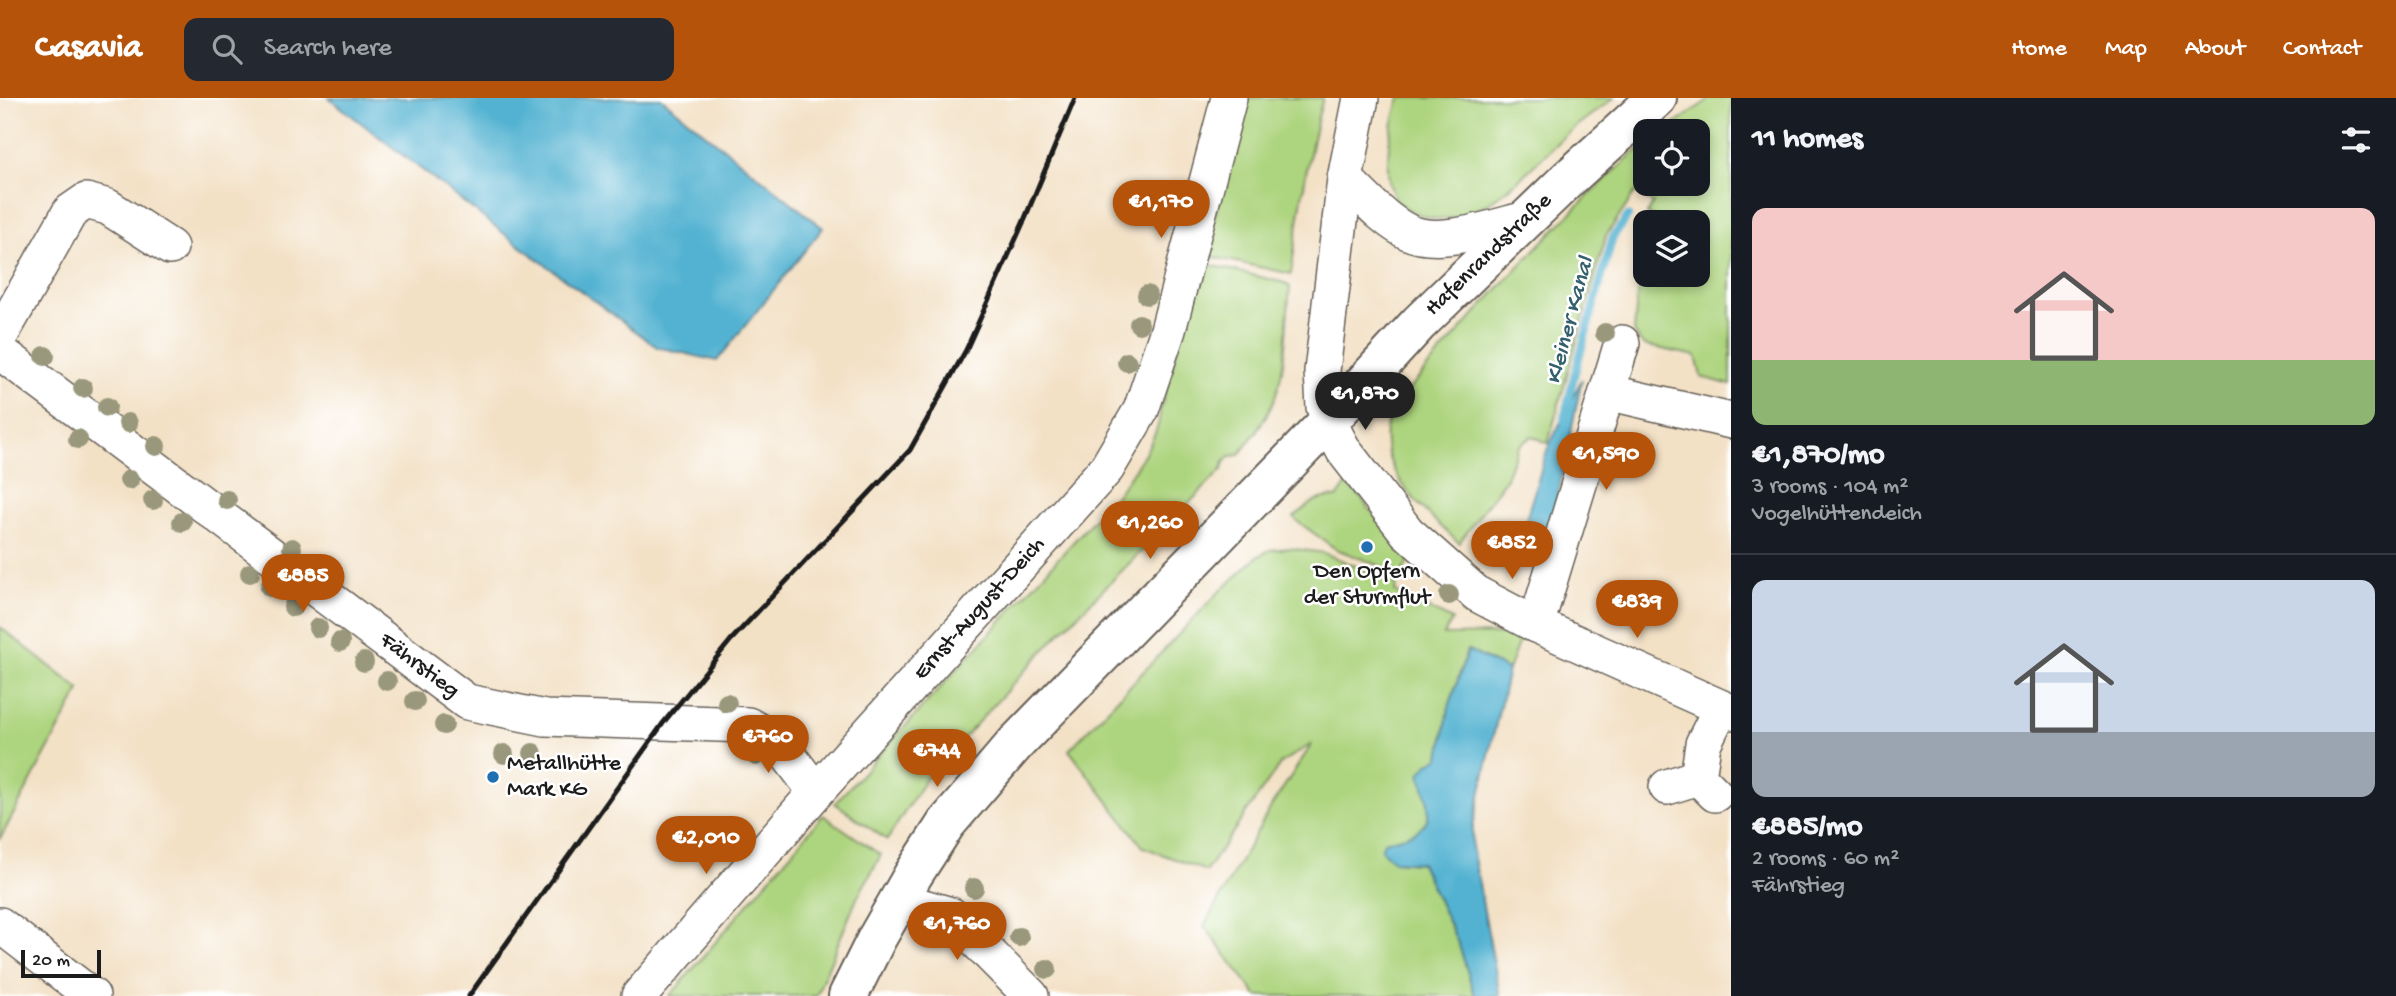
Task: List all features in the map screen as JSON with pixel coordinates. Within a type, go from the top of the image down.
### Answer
[{"type":"main road","name":"Hafenrandstraße","points":[[848,996],[867,955],[946,824],[1016,744],[1329,421],[1419,323],[1657,98]]},
{"type":"street","name":"Ernst-August-Deich","points":[[639,996],[816,792],[1107,468],[1141,410],[1164,343],[1229,98]]},
{"type":"street","points":[[1361,98],[1345,179],[1322,371],[1324,407],[1329,421],[1345,451],[1407,532],[1477,594],[1528,621],[1726,710],[1703,744],[1693,786]]},
{"type":"street","points":[[1345,179],[1380,213],[1409,232],[1430,237],[1459,235],[1527,219]]},
{"type":"street","points":[[0,336],[70,212],[86,201],[108,207],[170,247]]},
{"type":"street","points":[[1528,621],[1622,343]]},
{"type":"street","name":"Fährstieg","points":[[0,352],[467,702],[545,718],[748,725],[778,742],[816,792]]},
{"type":"street","points":[[1607,391],[1731,421]]},
{"type":"street","points":[[899,900],[951,915],[1031,996]]},
{"type":"street","points":[[0,925],[92,996]]},
{"type":"green space","points":[[1248,98],[1323,98],[1300,207],[1291,274],[1204,255]]},
{"type":"green space","points":[[1400,98],[1614,98],[1569,132],[1511,187],[1469,213],[1447,219],[1425,217],[1402,205],[1394,196],[1388,170],[1388,154]]},
{"type":"green space","points":[[1711,98],[1731,98],[1731,385],[1701,377],[1696,356],[1643,345],[1634,332],[1638,287],[1710,287],[1710,210],[1649,210],[1653,203],[1640,196],[1710,196],[1710,119],[1682,119]]},
{"type":"green space","points":[[1633,154],[1633,196],[1606,236],[1548,443],[1532,436],[1518,447],[1505,480],[1459,543],[1429,515],[1401,482],[1391,465],[1386,446],[1386,427],[1394,407],[1456,335],[1582,202]]},
{"type":"green space","points":[[1202,263],[1285,283],[1290,287],[1281,373],[1274,400],[1267,414],[1239,455],[1230,456],[1224,462],[1222,470],[1056,637],[925,780],[887,840],[835,803],[1117,494],[1137,466],[1156,432]]},
{"type":"green space","points":[[1346,485],[1356,492],[1410,559],[1401,574],[1336,549],[1294,517],[1319,500],[1337,498]]},
{"type":"green space","points":[[1289,548],[1324,553],[1397,583],[1395,592],[1452,620],[1444,635],[1507,634],[1519,641],[1508,670],[1467,650],[1449,707],[1440,757],[1428,764],[1430,810],[1427,819],[1417,832],[1401,838],[1394,861],[1421,863],[1459,945],[1475,996],[1257,996],[1204,926],[1272,805],[1312,744],[1281,763],[1206,871],[1143,847],[1069,750],[1217,594],[1257,557],[1270,550]]},
{"type":"green space","points":[[0,627],[80,690],[0,839]]},
{"type":"green space","points":[[823,815],[881,855],[857,898],[816,996],[670,996]]},
{"type":"water","points":[[329,98],[661,98],[823,228],[717,361],[657,347],[524,249]]},
{"type":"water","points":[[1582,379],[1545,556],[1528,561],[1517,549],[1547,450]]},
{"type":"water","points":[[1468,650],[1508,670],[1473,827],[1472,847],[1500,996],[1475,996],[1459,945],[1421,863],[1394,861],[1381,850],[1384,842],[1413,833],[1426,821],[1428,803],[1420,774],[1428,764],[1440,757],[1449,707]]},
{"type":"waterway","name":"Kleiner Kanal","points":[[1564,420],[1613,237],[1628,216]]},
{"type":"railway","points":[[469,996],[664,722],[731,640],[910,450],[966,350],[1075,98]]},
{"type":"place","name":"Den Opfern der Sturmflut","points":[[1367,547]]},
{"type":"place","name":"Metallhütte Mark KG","points":[[493,777]]}]
